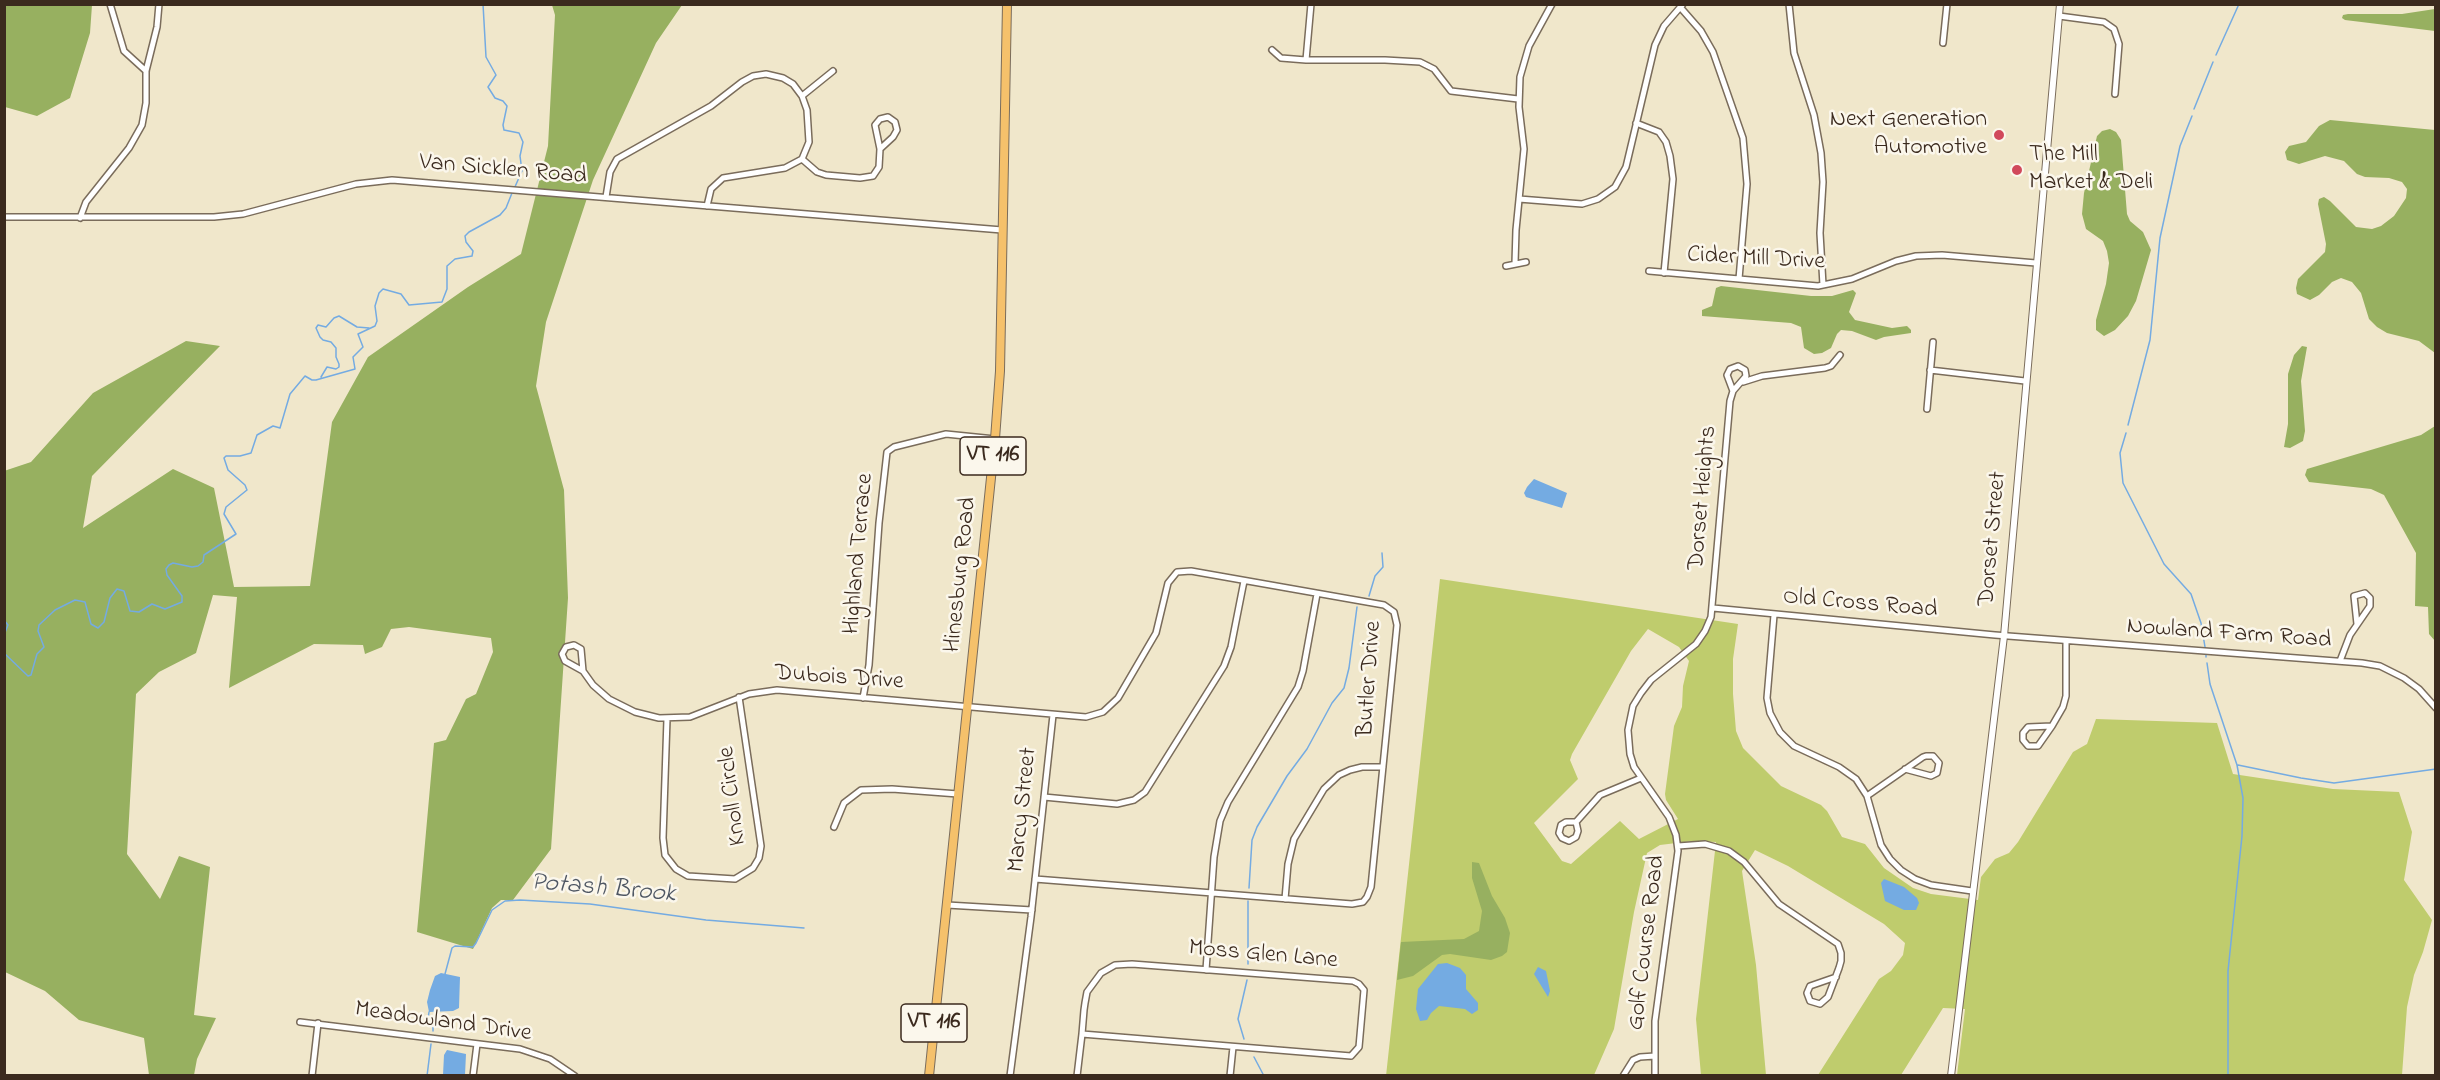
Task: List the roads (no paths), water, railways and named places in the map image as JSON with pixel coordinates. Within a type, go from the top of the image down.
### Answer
[{"type":"main road","name":"Hinesburg Road","points":[[929,1076],[969,706],[1000,371],[1007,4]]},
{"type":"street","points":[[110,4],[124,51],[146,71]]},
{"type":"street","points":[[80,218],[86,202],[129,148],[142,124],[146,103],[146,71],[155,35],[159,4]]},
{"type":"street","points":[[1306,60],[1311,4]]},
{"type":"street","points":[[1515,263],[1524,145],[1518,99],[1520,77],[1526,54],[1551,4]]},
{"type":"street","points":[[1789,4],[1794,53],[1814,115],[1821,153],[1823,285]]},
{"type":"street","points":[[1943,43],[1947,4]]},
{"type":"street","name":"Dorset Street","points":[[1951,1076],[2004,636],[2060,4]]},
{"type":"street","points":[[1519,199],[1578,204],[1602,197],[1615,187],[1622,176],[1654,45],[1664,27],[1682,6],[1713,52],[1743,138],[1747,191],[1739,279]]},
{"type":"street","points":[[2059,16],[2104,22],[2114,29],[2119,44],[2115,94]]},
{"type":"street","points":[[1272,50],[1281,58],[1420,62],[1434,69],[1444,85],[1451,91],[1518,99]]},
{"type":"street","points":[[802,96],[833,71]]},
{"type":"street","points":[[606,197],[610,172],[617,159],[711,106],[748,79],[766,74],[778,76],[793,84],[802,96],[807,110],[810,136],[802,159],[785,168],[723,178],[711,189],[707,206]]},
{"type":"street","points":[[802,159],[822,174],[865,178],[873,176],[877,171],[880,149],[875,125],[880,118],[888,117],[895,122],[897,130],[880,149]]},
{"type":"street","points":[[1636,123],[1659,132],[1666,142],[1670,156],[1673,179],[1664,273]]},
{"type":"street","name":"Van Sicklen Road","points":[[4,217],[214,217],[243,214],[356,184],[380,180],[1002,231]]},
{"type":"street","name":"Cider Mill Drive","points":[[1649,271],[1823,285],[1852,279],[1896,261],[1916,256],[1942,255],[2036,263]]},
{"type":"street","points":[[1506,266],[1526,262]]},
{"type":"street","points":[[1927,409],[1933,342]]},
{"type":"street","points":[[1733,391],[1743,382],[1762,376],[1831,366],[1840,355]]},
{"type":"street","name":"Dorset Heights","points":[[1713,608],[1729,408],[1733,391],[1728,378],[1730,369],[1738,366],[1743,368],[1746,376],[1743,382]]},
{"type":"street","points":[[1930,370],[2025,381]]},
{"type":"street","name":"Highland Terrace","points":[[863,698],[869,665],[887,452],[894,447],[946,434],[995,439]]},
{"type":"street","name":"Butler Drive","points":[[969,706],[1053,715],[1093,716],[1103,712],[1114,703],[1156,633],[1168,583],[1173,574],[1185,571],[1384,605],[1396,615],[1397,626],[1371,887],[1367,897],[1356,904],[1035,879]]},
{"type":"street","points":[[1044,797],[1121,804],[1134,800],[1145,792],[1224,666],[1231,647],[1244,581]]},
{"type":"street","points":[[2340,661],[2347,641],[2370,606],[2370,598],[2365,593],[2354,596],[2357,624]]},
{"type":"street","points":[[1206,970],[1215,840],[1220,821],[1228,802],[1298,687],[1317,594]]},
{"type":"street","name":"Old Cross Road","points":[[1713,608],[2004,636]]},
{"type":"street","name":"Golf Course Road","points":[[1655,1076],[1657,1007],[1678,846],[1669,817],[1641,778],[1632,761],[1628,738],[1633,706],[1651,681],[1701,639],[1713,608]]},
{"type":"street","points":[[1774,615],[1767,690],[1768,706],[1773,720],[1785,738],[1794,746],[1847,772],[1856,779],[1867,796],[1881,844],[1890,859],[1901,870],[1930,885],[1972,891]]},
{"type":"street","name":"Nowland Farm Road","points":[[2004,636],[2371,664],[2396,673],[2419,689],[2436,708]]},
{"type":"street","points":[[2052,726],[2028,727],[2023,733],[2023,741],[2028,746],[2038,746],[2052,726],[2063,707],[2066,696],[2067,640]]},
{"type":"street","name":"Dubois Drive","points":[[583,671],[581,649],[574,645],[566,647],[562,654],[565,661],[583,671],[593,685],[621,706],[642,715],[667,719],[697,715],[739,697],[777,690],[969,706]]},
{"type":"street","name":"Knoll Circle","points":[[667,719],[663,838],[665,855],[674,867],[688,876],[735,879],[753,868],[759,858],[761,846],[739,697]]},
{"type":"street","name":"Marcy Street","points":[[1010,1076],[1032,910],[1053,715]]},
{"type":"street","points":[[1867,796],[1905,769],[1926,756],[1933,756],[1939,763],[1937,773],[1931,776],[1905,769]]},
{"type":"street","points":[[1285,898],[1288,864],[1294,839],[1324,789],[1339,775],[1350,770],[1362,767],[1383,767]]},
{"type":"street","points":[[1576,822],[1600,795],[1641,778]]},
{"type":"street","points":[[834,827],[844,803],[861,790],[892,789],[958,794]]},
{"type":"street","points":[[1678,846],[1713,845],[1724,848],[1740,858],[1779,904],[1838,944],[1842,957],[1836,977],[1826,1001],[1818,1004],[1810,1001],[1807,993],[1810,986],[1836,977]]},
{"type":"street","points":[[947,905],[1032,910]]},
{"type":"street","name":"Moss Glen Lane","points":[[1077,1076],[1082,1034],[1088,992],[1093,981],[1105,969],[1126,963],[1353,981],[1364,990],[1359,1047],[1351,1056],[1082,1034]]},
{"type":"street","name":"Meadowland Drive","points":[[300,1022],[520,1049],[539,1054],[561,1064],[575,1076]]},
{"type":"street","points":[[312,1076],[318,1023]]},
{"type":"street","points":[[473,1076],[477,1044]]},
{"type":"street","points":[[1230,1076],[1233,1047]]},
{"type":"street","points":[[1623,1076],[1633,1060],[1655,1056]]},
{"type":"water","points":[[1534,479],[1567,493],[1562,508],[1526,497],[1524,493]]},
{"type":"water","points":[[1884,879],[1904,887],[1917,898],[1919,903],[1916,910],[1904,910],[1885,901],[1881,883]]},
{"type":"water","points":[[1447,963],[1460,968],[1466,975],[1466,989],[1478,1003],[1478,1010],[1472,1014],[1465,1009],[1439,1006],[1427,1020],[1420,1021],[1416,1009],[1418,989],[1438,964]]},
{"type":"water","points":[[1538,967],[1546,971],[1550,991],[1548,997],[1534,974]]},
{"type":"water","points":[[441,973],[460,977],[459,1008],[453,1011],[429,1012],[427,1002],[430,990],[435,976]]},
{"type":"water","points":[[447,1050],[466,1054],[465,1075],[443,1075],[444,1055]]},
{"type":"waterway","points":[[483,4],[486,57],[496,75],[488,87],[495,98],[503,101],[507,106],[504,130],[519,133],[523,142],[520,156],[522,171],[514,189]]},
{"type":"waterway","points":[[2216,55],[2239,4]]},
{"type":"waterway","points":[[2194,109],[2213,62]]},
{"type":"waterway","points":[[2128,425],[2150,340],[2160,238],[2180,146],[2192,116]]},
{"type":"waterway","points":[[4,653],[28,676],[31,675],[37,654],[44,647],[38,631],[39,625],[55,610],[75,600],[85,602],[91,624],[98,628],[104,622],[110,598],[117,589],[124,591],[130,611],[139,612],[152,604],[165,609],[182,602],[182,596],[167,575],[166,569],[169,565],[173,563],[198,566],[203,562],[204,555],[236,534],[224,514],[226,507],[247,490],[245,485],[228,470],[224,458],[251,453],[257,435],[273,426],[280,428],[290,394],[305,376],[316,380],[355,369],[353,357],[363,347],[358,334],[375,326],[377,321],[375,306],[379,293],[383,289],[401,294],[409,305],[442,302],[447,289],[447,266],[455,259],[472,256],[473,251],[466,242],[465,236],[500,215],[506,208],[512,193]]},
{"type":"waterway","points":[[321,377],[327,367],[336,369],[339,364],[336,348],[331,342],[320,337],[316,328],[318,325],[326,327],[339,316],[357,327],[369,328]]},
{"type":"waterway","points":[[2126,433],[2120,453],[2123,483],[2164,564],[2191,594],[2201,623],[2205,647]]},
{"type":"waterway","points":[[1369,596],[1375,576],[1383,567],[1382,553]]},
{"type":"waterway","points":[[1249,888],[1252,840],[1257,827],[1287,776],[1307,749],[1332,703],[1344,688],[1357,607]]},
{"type":"waterway","points":[[4,620],[8,625],[4,635]]},
{"type":"waterway","points":[[2207,663],[2210,684],[2237,765],[2243,798],[2242,836],[2228,971],[2228,1076]]},
{"type":"waterway","points":[[2238,765],[2334,783],[2436,769]]},
{"type":"waterway","name":"Potash Brook","points":[[445,974],[452,948],[455,946],[473,947],[492,910],[505,901],[590,904],[706,920],[804,928]]},
{"type":"waterway","points":[[1248,901],[1248,964]]},
{"type":"waterway","points":[[1244,1039],[1238,1019],[1247,980]]},
{"type":"waterway","name":"Potash Brook","points":[[429,1012],[428,1019],[433,1024],[433,1031]]},
{"type":"waterway","name":"Potash Brook","points":[[427,1076],[431,1044]]},
{"type":"waterway","points":[[1254,1057],[1264,1076]]},
{"type":"place","name":"Next Generation Automotive","points":[[1999,135]]},
{"type":"place","name":"The Mill Market & Deli","points":[[2017,170]]}]
